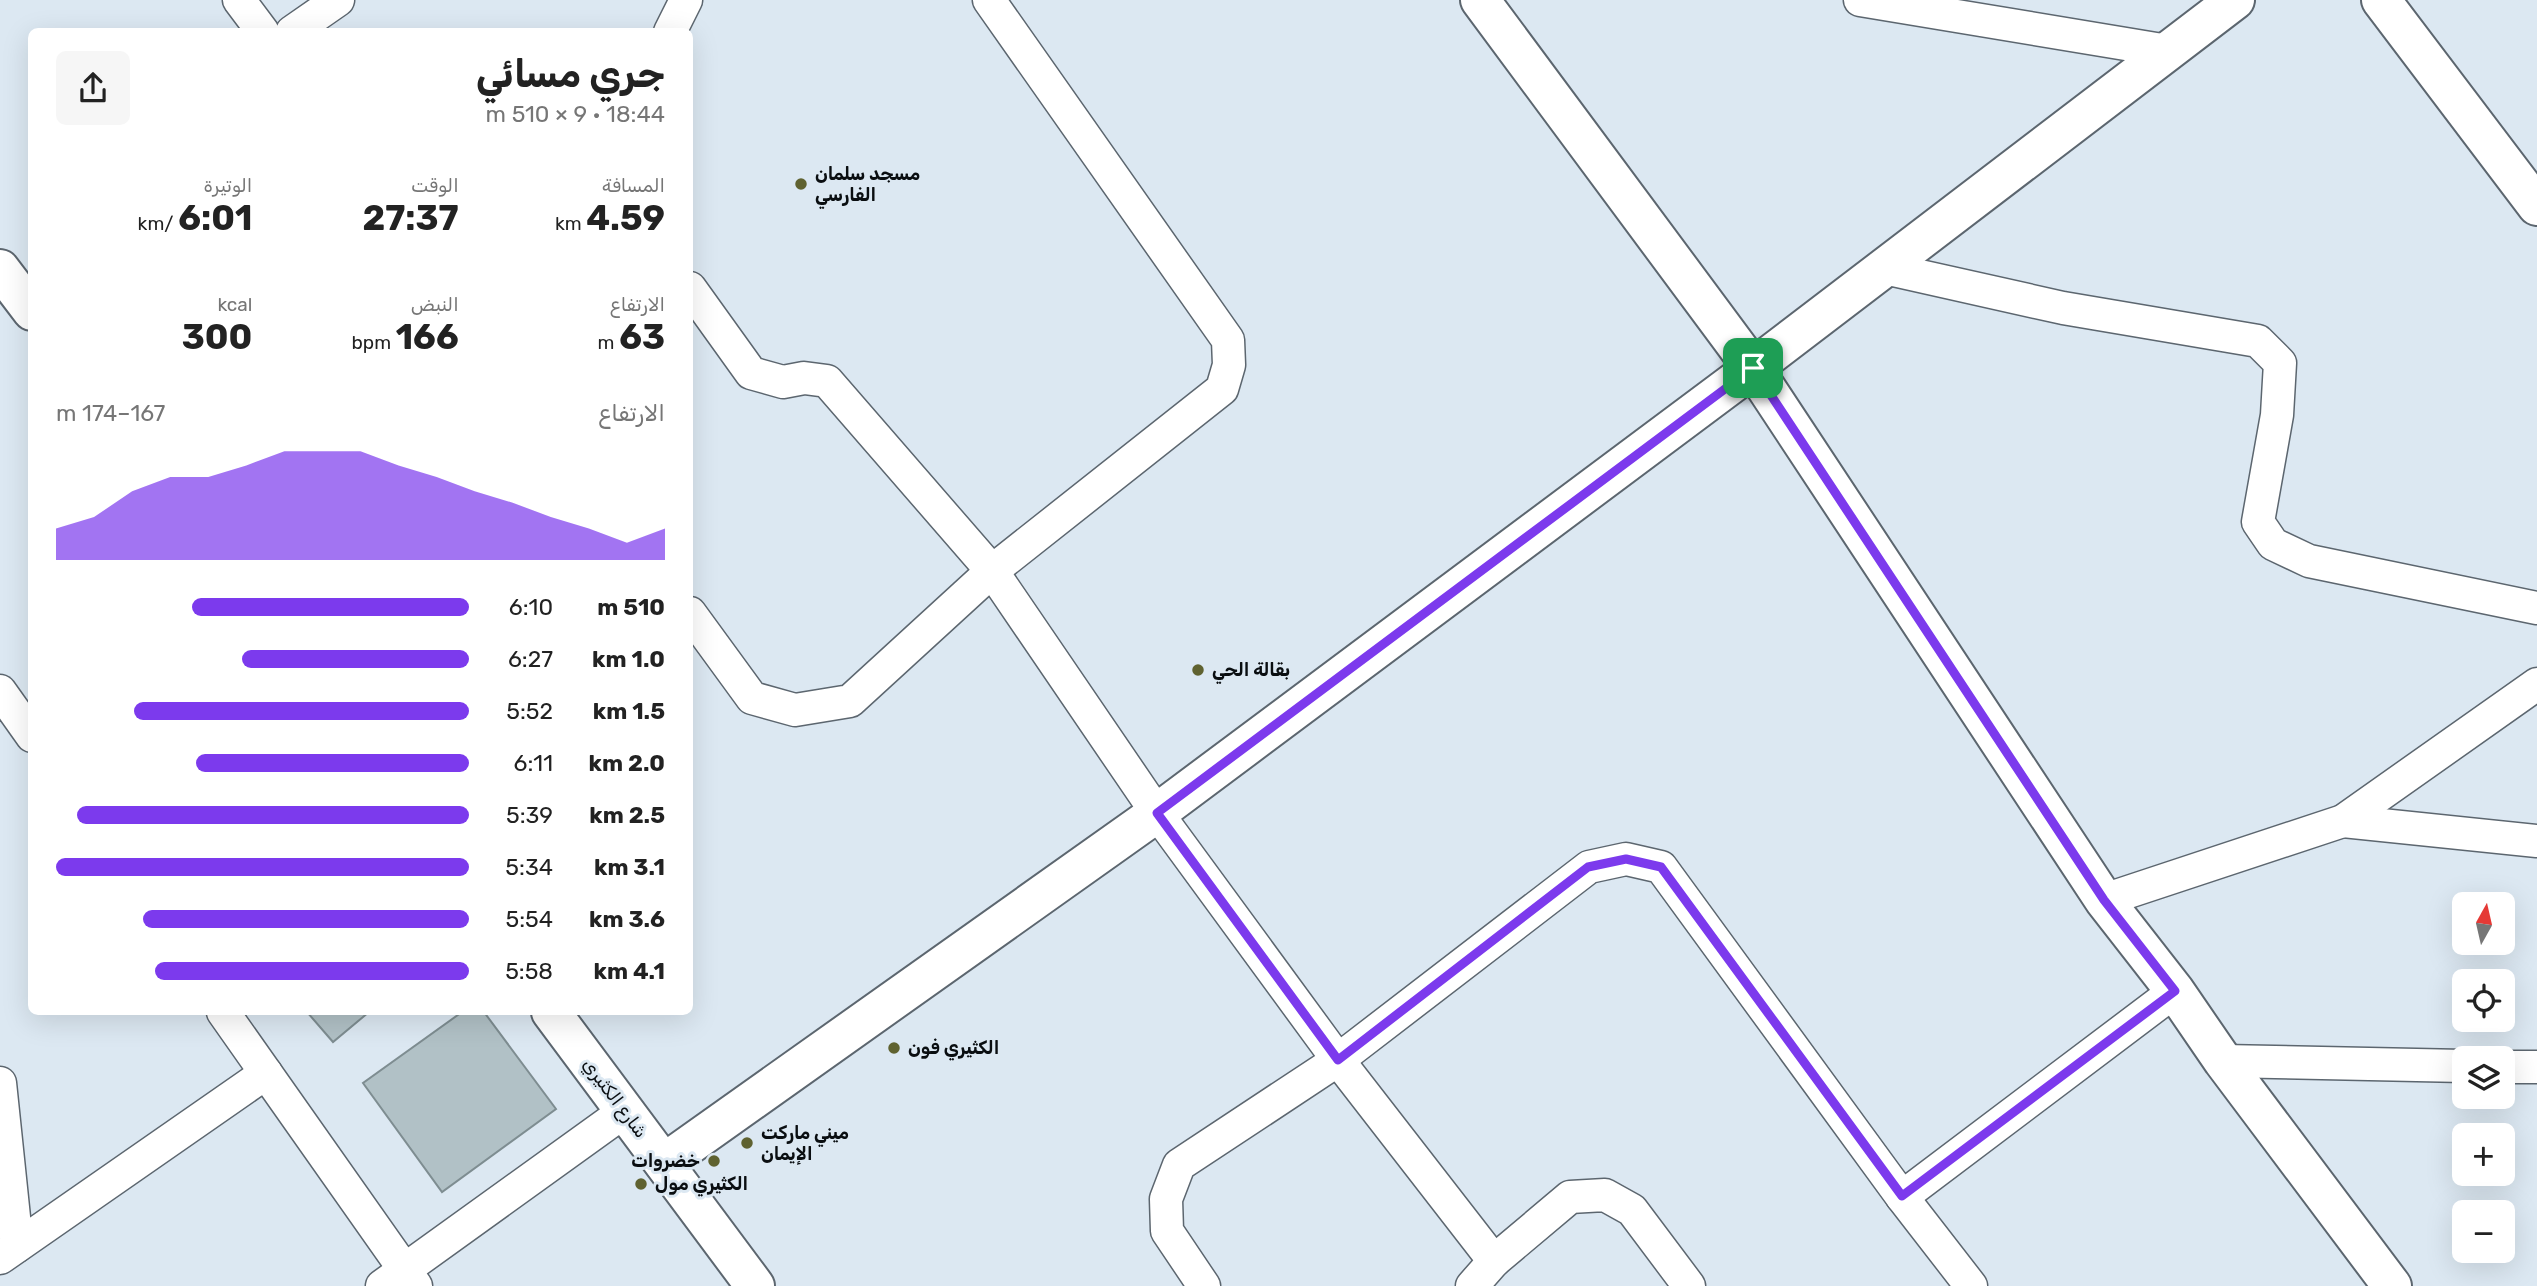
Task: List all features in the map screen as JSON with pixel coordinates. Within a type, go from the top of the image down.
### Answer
[{"type":"street","points":[[239,0],[260,28]]},
{"type":"street","points":[[298,28],[338,0]]},
{"type":"street","points":[[672,28],[686,0]]},
{"type":"street","points":[[693,616],[752,698],[795,710],[850,701],[992,571],[1222,389],[1229,365],[1228,340],[989,0]]},
{"type":"street","points":[[1480,0],[1753,368],[2104,900],[2175,991],[2223,1061],[2392,1286]]},
{"type":"street","points":[[1860,0],[2168,51]]},
{"type":"street","points":[[664,1163],[1157,813],[1753,368],[2235,0]]},
{"type":"street","points":[[2381,0],[2537,206]]},
{"type":"street","points":[[1884,268],[2063,308],[2258,341],[2280,363],[2277,415],[2259,522],[2273,544],[2309,561],[2537,608]]},
{"type":"street","points":[[0,269],[28,307]]},
{"type":"street","points":[[693,292],[751,373],[783,382],[804,378],[827,381],[992,571],[1157,813],[1338,1060],[1494,1261]]},
{"type":"street","points":[[2104,900],[2343,821],[2537,684]]},
{"type":"street","points":[[0,691],[28,730]]},
{"type":"street","points":[[2343,821],[2537,841]]},
{"type":"street","points":[[1205,1286],[1167,1231],[1166,1199],[1180,1165],[1338,1060],[1588,867],[1626,859],[1661,867],[1971,1286]]},
{"type":"street","points":[[1902,1196],[2175,991]]},
{"type":"street","points":[[225,1015],[266,1073],[401,1281],[625,1111]]},
{"type":"street","name":"شارع الكثيري","points":[[553,1015],[755,1286]]},
{"type":"street","points":[[2223,1061],[2452,1066]]},
{"type":"street","points":[[2515,1066],[2537,1067]]},
{"type":"street","points":[[9,1252],[266,1073]]},
{"type":"street","points":[[0,1083],[9,1252]]},
{"type":"street","points":[[1472,1286],[1494,1261],[1570,1197],[1605,1195],[1632,1210],[1689,1286]]},
{"type":"building","points":[[310,1015],[365,1015],[333,1042]]},
{"type":"building","points":[[458,1015],[486,1015],[556,1109],[442,1192],[363,1083]]},
{"type":"place","name":"مسجد سلمان الفارسي","points":[[801,184]]},
{"type":"place","name":"بقالة الحي","points":[[1198,670]]},
{"type":"place","name":"الكثيري فون","points":[[894,1048]]},
{"type":"place","name":"ميني ماركت الإيمان","points":[[747,1143]]},
{"type":"place","name":"خضروات","points":[[714,1161]]},
{"type":"place","name":"الكثيري مول","points":[[641,1184]]},
{"type":"route","points":[[1753,368],[2104,900],[2175,991],[1902,1196],[1661,867],[1626,859],[1588,867],[1338,1060],[1157,813],[1753,368]]}]
